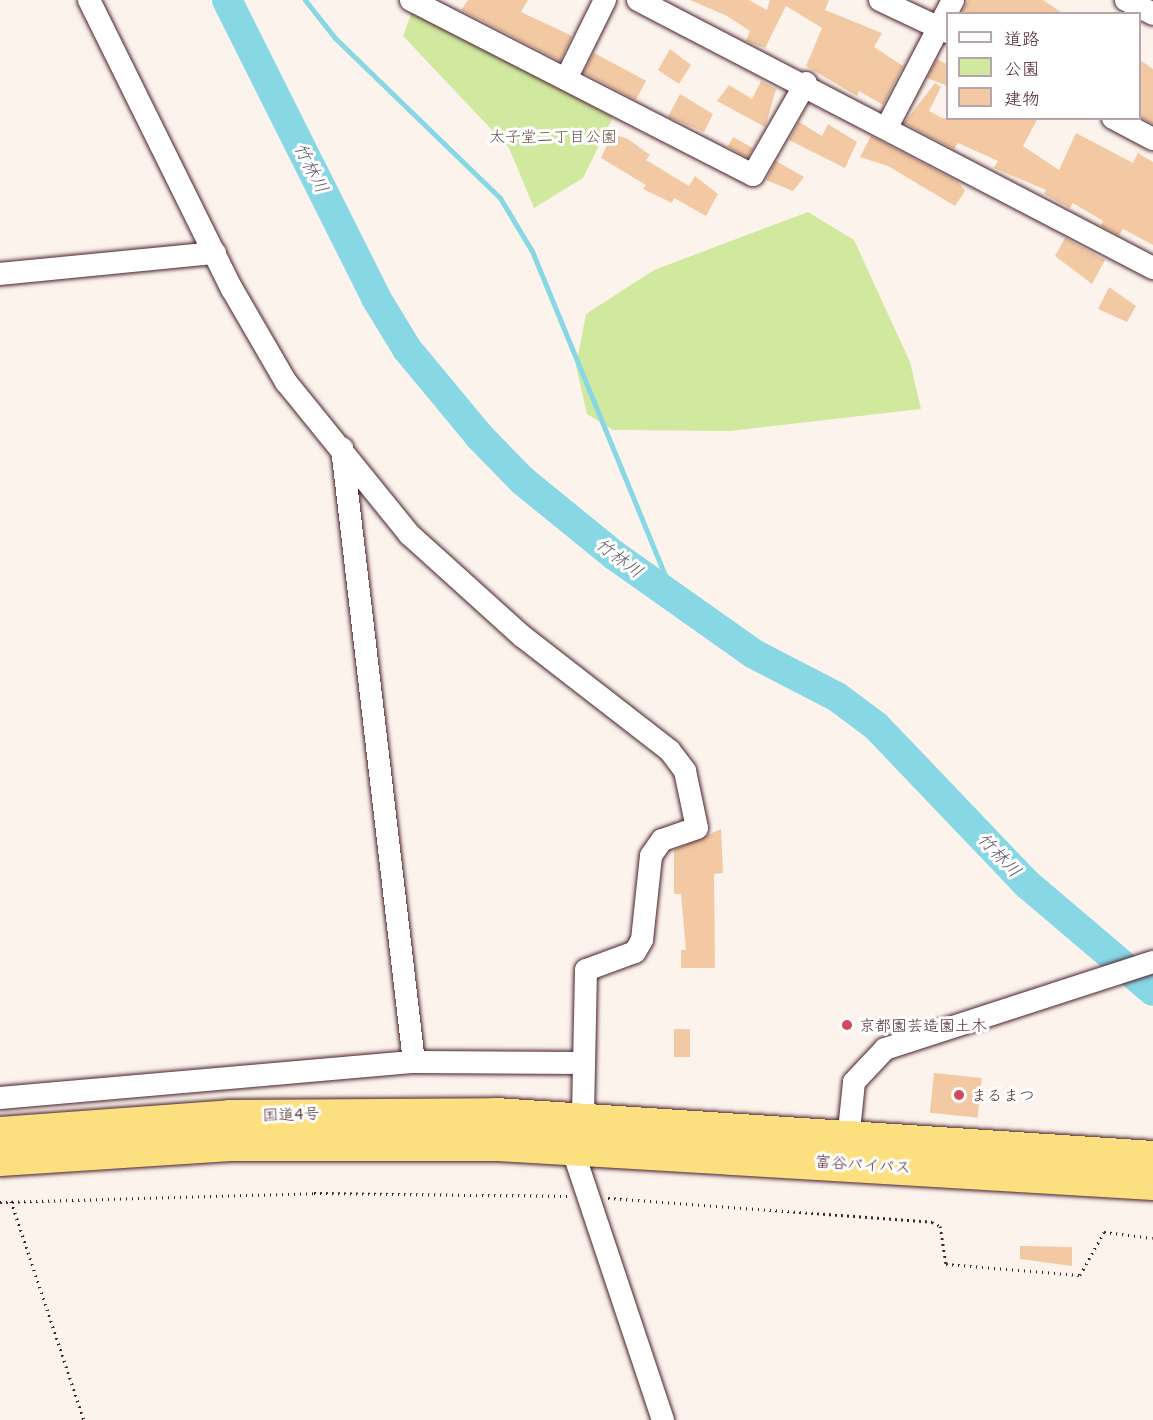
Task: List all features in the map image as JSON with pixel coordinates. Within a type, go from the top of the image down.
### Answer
[{"type":"highway","name":"国道4号","points":[[0,1133],[334,1112],[583,1117]]},
{"type":"highway","name":"富谷バイパス","points":[[583,1117],[1153,1183]]},
{"type":"highway","name":"国道4号","points":[[0,1159],[332,1141],[572,1148]]},
{"type":"highway","name":"富谷バイパス","points":[[572,1148],[847,1148],[1153,1157]]},
{"type":"street","points":[[89,0],[215,252],[286,382],[342,446],[409,534],[522,636],[670,751],[684,771],[697,828],[662,840],[651,856],[642,940],[635,952],[586,970],[583,1117],[572,1148],[663,1420]]},
{"type":"street","points":[[411,0],[753,175],[806,83]]},
{"type":"street","points":[[566,79],[605,0]]},
{"type":"street","points":[[638,0],[806,83],[1153,268]]},
{"type":"street","points":[[880,0],[943,30],[886,127]]},
{"type":"street","points":[[1126,0],[1153,14]]},
{"type":"street","points":[[1117,120],[1153,139]]},
{"type":"street","points":[[0,274],[215,252]]},
{"type":"street","points":[[342,446],[414,1062]]},
{"type":"street","points":[[847,1148],[854,1082],[885,1049],[1153,962]]},
{"type":"street","points":[[0,1098],[414,1062],[583,1064]]},
{"type":"path","points":[[0,1202],[314,1192],[588,1197],[932,1222],[940,1226],[946,1264],[1080,1275],[1104,1232],[1153,1238]]},
{"type":"path","points":[[11,1201],[84,1420]]},
{"type":"green space","name":"太子堂二丁目公園","points":[[413,9],[613,117],[583,178],[534,208],[509,148],[403,36]]},
{"type":"green space","points":[[808,212],[854,240],[910,362],[921,409],[730,431],[613,430],[587,414],[576,366],[586,314],[654,270]]},
{"type":"building","points":[[468,0],[528,0],[521,12],[572,36],[560,61],[461,10]]},
{"type":"building","points":[[690,0],[749,0],[767,10],[770,0],[829,0],[825,10],[882,33],[874,47],[903,66],[883,105],[859,91],[857,96],[806,66],[822,28],[786,6],[765,48],[746,41],[750,31],[727,16]]},
{"type":"building","points":[[968,0],[1043,0],[1061,12],[962,12]]},
{"type":"building","points":[[670,49],[691,65],[679,84],[658,70]]},
{"type":"building","points":[[594,53],[646,81],[636,100],[584,72]]},
{"type":"building","points":[[937,59],[946,64],[946,85],[927,78]]},
{"type":"building","points":[[1141,61],[1153,69],[1153,124],[1141,118]]},
{"type":"building","points":[[761,81],[776,89],[765,127],[717,101],[729,85],[752,99]]},
{"type":"building","points":[[935,83],[941,87],[929,111],[946,120],[1037,120],[1023,146],[1059,170],[1076,133],[1133,163],[1138,153],[1153,162],[1153,245],[1123,229],[1119,235],[1101,226],[1103,221],[1073,203],[1070,208],[1044,194],[1046,190],[994,168],[998,161],[958,143],[954,149],[904,123]]},
{"type":"building","points":[[680,94],[713,114],[704,132],[668,117]]},
{"type":"building","points":[[799,122],[822,136],[828,124],[857,142],[845,168],[789,140]]},
{"type":"building","points":[[612,134],[628,139],[650,155],[646,160],[689,186],[695,176],[718,194],[706,216],[674,198],[672,203],[643,189],[646,185],[601,158]]},
{"type":"building","points":[[871,136],[958,182],[965,191],[955,206],[888,166],[860,157]]},
{"type":"building","points":[[733,137],[753,148],[748,158],[728,147]]},
{"type":"building","points":[[776,161],[804,177],[793,191],[766,180]]},
{"type":"building","points":[[1065,238],[1105,260],[1092,284],[1055,256]]},
{"type":"building","points":[[1109,287],[1136,306],[1127,322],[1098,309]]},
{"type":"building","points":[[721,829],[723,873],[714,874],[715,968],[681,968],[681,950],[686,950],[681,894],[674,894],[674,850]]},
{"type":"building","points":[[674,1029],[690,1029],[690,1057],[674,1057]]},
{"type":"building","points":[[934,1073],[982,1078],[978,1118],[930,1113]]},
{"type":"building","points":[[1020,1246],[1072,1247],[1072,1266],[1020,1259]]},
{"type":"waterway","name":"竹林川","points":[[227,0],[376,298],[407,349],[480,437],[523,481],[614,555],[754,654],[837,697],[876,726],[1027,884],[1153,991]]},
{"type":"waterway","points":[[305,0],[335,38],[500,198],[532,251],[674,598]]},
{"type":"place","name":"京都園芸造園土木","points":[[847,1025]]},
{"type":"place","name":"まるまつ","points":[[959,1095]]}]
